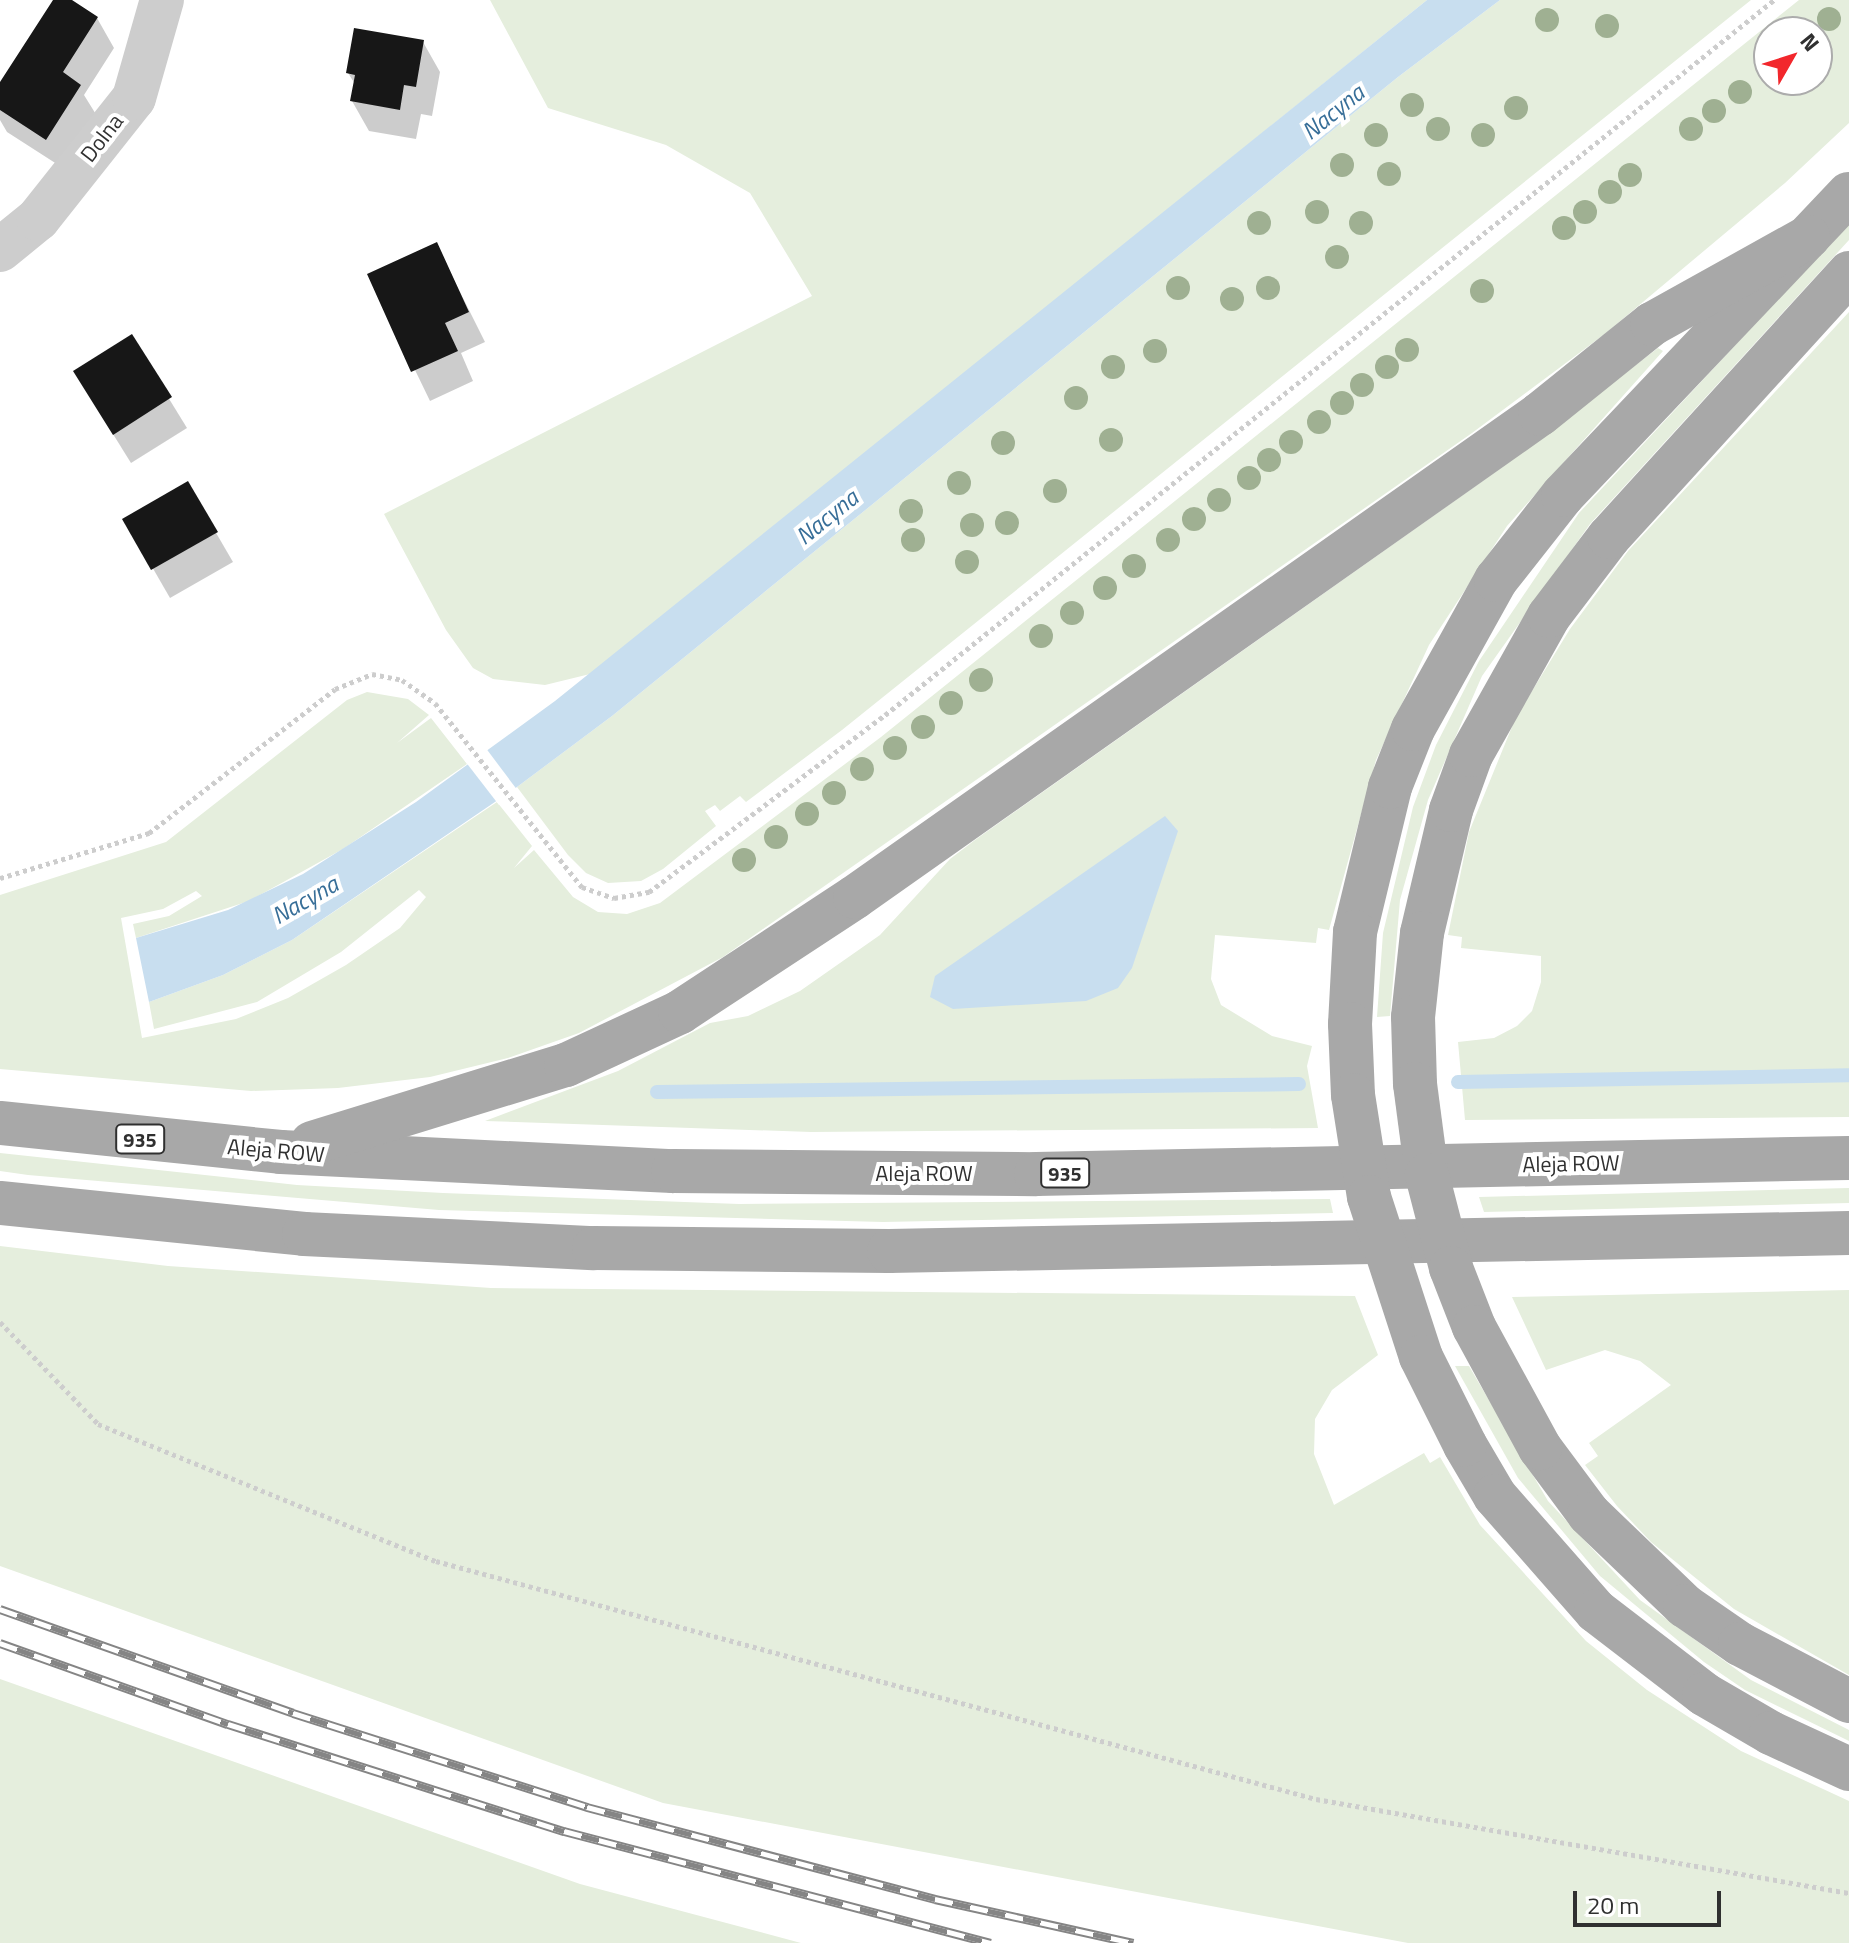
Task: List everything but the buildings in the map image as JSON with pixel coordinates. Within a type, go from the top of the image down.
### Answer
[{"type":"main road","points":[[1849,194],[1563,495],[1496,580],[1413,729],[1390,787],[1355,932],[1350,1038],[1369,1197],[1421,1357],[1465,1445],[1495,1496],[1540,1551],[1596,1611],[1646,1653],[1771,1733],[1849,1769]]},
{"type":"main road","points":[[281,1152],[566,1065],[680,1012],[855,897],[1540,414],[1652,324],[1808,237]]},
{"type":"main road","points":[[1849,273],[1609,537],[1549,616],[1471,755],[1430,886],[1422,933],[1414,1044],[1427,1175],[1451,1268],[1474,1327],[1540,1448],[1589,1514],[1685,1606],[1740,1644],[1849,1701]]},
{"type":"main road","name":"Aleja ROW","points":[[0,1123],[281,1152],[499,1165],[850,1174],[1849,1158]]},
{"type":"main road","points":[[0,1203],[304,1234],[594,1248],[889,1251],[1849,1233]]},
{"type":"street","name":"Dolna","points":[[0,250],[38,219],[134,98],[162,0]]},
{"type":"path","points":[[0,878],[149,833],[356,678],[372,674],[402,680],[441,711],[543,842],[588,891],[623,898],[653,890],[897,705],[1774,0]]},
{"type":"path","points":[[0,1322],[98,1424],[436,1561],[1316,1799],[1849,1893]]},
{"type":"green space","points":[[490,0],[1427,0],[633,641],[590,674],[545,685],[493,679],[473,668],[446,630],[384,514],[812,296],[750,193],[666,145],[548,108]]},
{"type":"green space","points":[[1500,0],[1751,0],[842,730],[746,802],[740,796],[720,811],[715,805],[705,811],[716,826],[663,869],[641,881],[608,883],[586,873],[568,855],[517,787],[612,716],[1398,77]]},
{"type":"green space","points":[[1799,0],[1849,0],[1849,123],[1785,183],[1606,333],[1472,433],[723,957],[579,1033],[508,1058],[430,1077],[338,1088],[251,1091],[0,1069],[0,895],[166,842],[347,700],[367,692],[408,699],[429,715],[397,743],[431,718],[467,764],[343,849],[249,901],[136,938],[133,924],[169,916],[202,896],[196,891],[163,909],[121,918],[142,1038],[236,1019],[288,998],[346,965],[400,928],[426,897],[419,890],[341,952],[257,1002],[154,1029],[149,1002],[223,975],[292,940],[497,802],[532,846],[514,868],[534,850],[573,897],[598,912],[627,914],[660,903],[881,737],[1753,37],[1753,96],[1833,96],[1833,16],[1779,16]]},
{"type":"green space","points":[[1849,223],[1849,240],[1590,524],[1482,676],[1428,800],[1400,900],[1390,1016],[1377,1017],[1383,933],[1413,807],[1436,745],[1479,661],[1579,513]]},
{"type":"green space","points":[[1849,312],[1849,1117],[1465,1120],[1458,1042],[1494,1038],[1517,1026],[1532,1011],[1541,982],[1541,956],[1461,948],[1462,937],[1448,935],[1469,832],[1516,717],[1570,629],[1628,551]]},
{"type":"green space","points":[[1658,348],[1663,351],[1507,526],[1429,645],[1376,760],[1329,930],[1318,928],[1316,943],[1215,935],[1211,979],[1221,1005],[1272,1036],[1312,1046],[1307,1066],[1318,1128],[811,1132],[485,1121],[618,1071],[710,1023],[748,1016],[800,991],[880,935],[950,859],[975,840],[1494,473]]},
{"type":"green space","points":[[0,1153],[297,1185],[443,1193],[739,1204],[1330,1199],[1333,1213],[883,1222],[439,1210],[28,1175],[0,1171]]},
{"type":"green space","points":[[1849,1188],[1849,1203],[1484,1212],[1479,1197]]},
{"type":"green space","points":[[0,1246],[168,1266],[491,1288],[1355,1296],[1378,1355],[1332,1390],[1315,1419],[1314,1454],[1334,1505],[1424,1453],[1430,1463],[1440,1457],[1480,1525],[1586,1641],[1647,1690],[1741,1751],[1849,1801],[1849,1943],[1408,1943],[663,1803],[0,1566]]},
{"type":"green space","points":[[1849,1290],[1849,1675],[1734,1609],[1651,1542],[1617,1506],[1585,1465],[1598,1456],[1589,1443],[1671,1385],[1640,1361],[1605,1350],[1546,1370],[1512,1297]]},
{"type":"green space","points":[[1455,1366],[1469,1366],[1548,1501],[1640,1600],[1751,1680],[1849,1730],[1849,1741],[1745,1690],[1704,1662],[1600,1576],[1518,1478]]},
{"type":"green space","points":[[0,1679],[580,1884],[801,1943],[0,1943]]},
{"type":"water","name":"Nacyna","points":[[1427,0],[1500,0],[1398,77],[612,716],[517,787],[292,940],[223,975],[149,1002],[136,938],[228,910],[303,874],[416,802],[555,701]]},
{"type":"water","points":[[1165,816],[1178,831],[1132,968],[1118,988],[1086,1001],[953,1009],[930,997],[935,976]]},
{"type":"pier","points":[[485,747],[518,791],[499,805],[465,761]]},
{"type":"waterway","points":[[1458,1082],[1849,1075]]},
{"type":"waterway","points":[[657,1092],[1299,1084]]},
{"type":"railway","points":[[0,1609],[293,1713],[587,1807],[935,1899],[1133,1943]]},
{"type":"railway","points":[[0,1643],[228,1724],[564,1831],[991,1943]]}]
